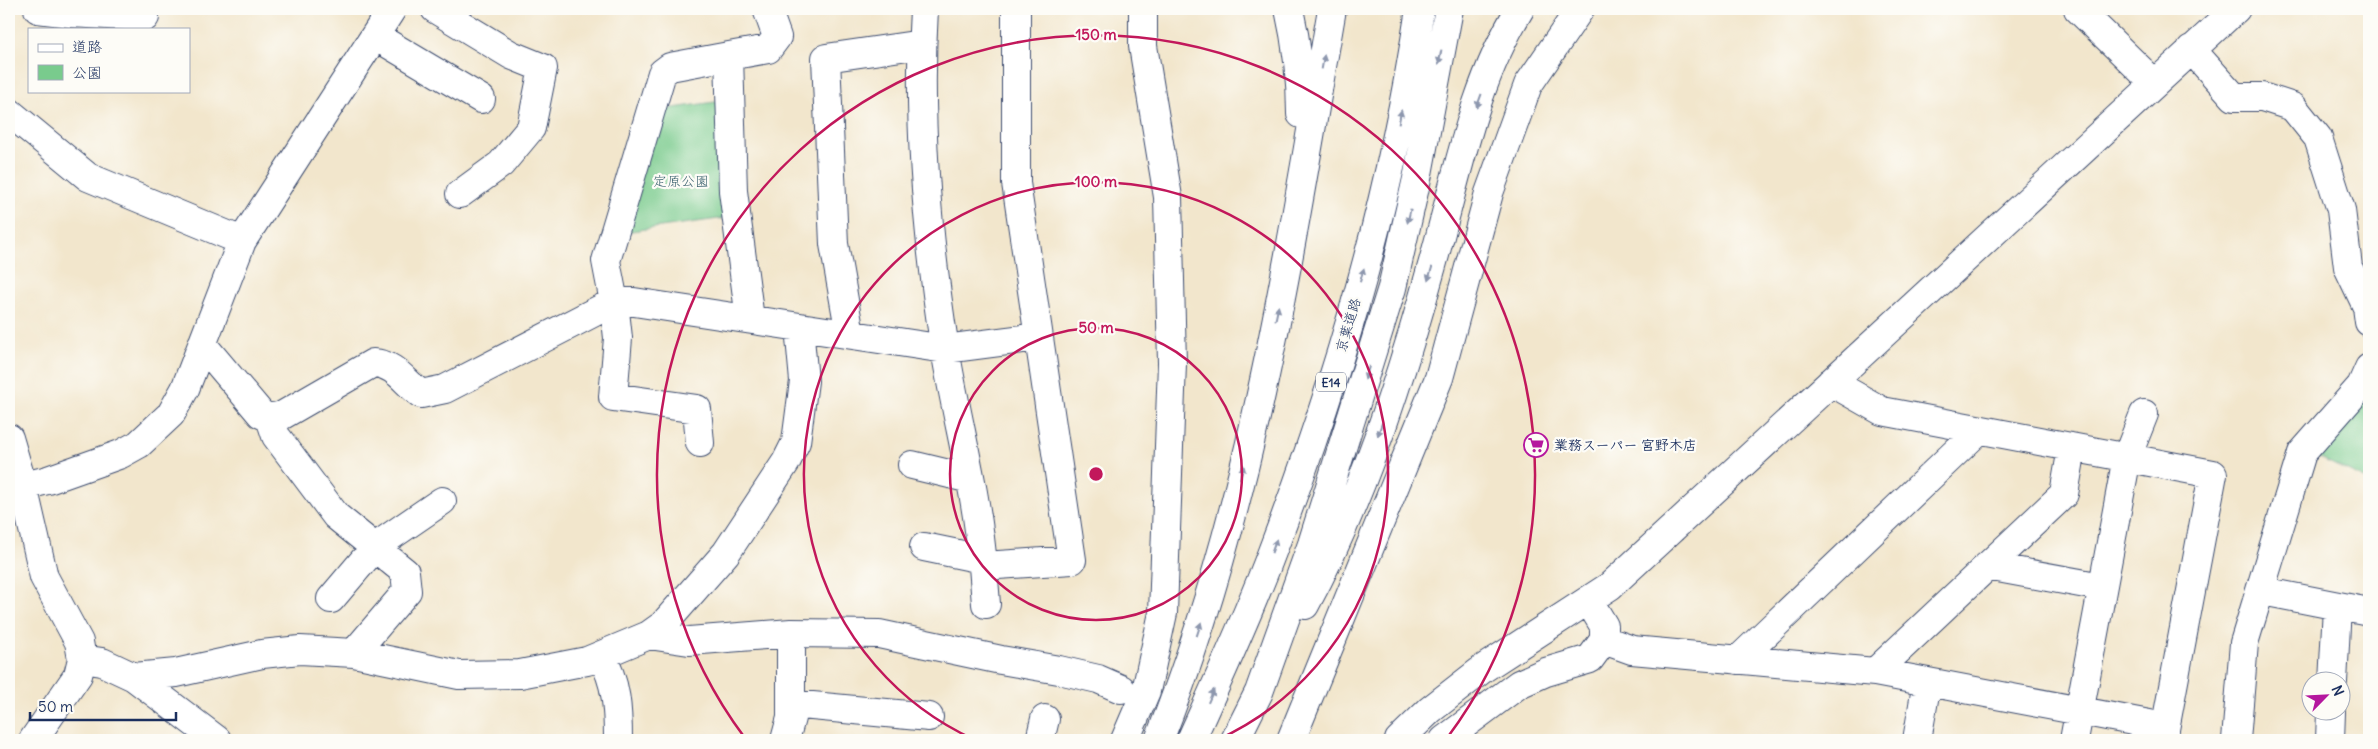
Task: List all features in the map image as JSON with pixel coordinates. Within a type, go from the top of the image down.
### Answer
[{"type":"main road","points":[[38,9],[145,17]]},
{"type":"main road","points":[[16,492],[105,461],[139,444],[171,414],[186,389],[242,241],[392,9]]},
{"type":"main road","points":[[435,9],[511,55],[543,68],[531,128],[501,164],[460,194]]},
{"type":"main road","points":[[700,443],[697,409],[613,397],[618,338],[614,302],[606,261],[662,73],[670,67],[768,49],[777,37],[767,9]]},
{"type":"main road","points":[[924,9],[921,130],[925,198],[945,349],[970,479],[986,604]]},
{"type":"main road","points":[[924,547],[982,562],[1072,560],[1016,183],[1016,9]]},
{"type":"main road","points":[[1125,740],[1146,691],[1163,613],[1172,363],[1168,197],[1143,46],[1143,9]]},
{"type":"main road","points":[[1287,265],[1301,135],[1301,85],[1297,41],[1289,9]]},
{"type":"main road","points":[[1158,740],[1200,628],[1248,452],[1287,265],[1332,9]]},
{"type":"main road","name":"京葉道路","points":[[1191,740],[1272,552],[1337,362],[1367,257],[1394,144],[1420,9]]},
{"type":"main road","name":"E14","points":[[1235,740],[1259,692],[1312,544],[1392,288],[1418,174],[1449,9]]},
{"type":"main road","points":[[1259,692],[1319,581],[1360,488],[1402,365],[1433,264],[1472,120],[1492,65],[1520,9]]},
{"type":"main road","points":[[1492,65],[1526,9]]},
{"type":"main road","points":[[1291,740],[1439,378],[1489,193],[1528,85],[1580,9]]},
{"type":"main road","points":[[2078,9],[2154,83]]},
{"type":"main road","points":[[1399,740],[1430,710],[1484,668],[1610,586],[2191,48],[2236,9]]},
{"type":"main road","points":[[375,36],[482,99]]},
{"type":"main road","points":[[850,334],[834,244],[826,58],[922,44]]},
{"type":"main road","points":[[2191,48],[2234,97],[2262,97],[2293,106],[2318,138],[2341,210],[2348,267],[2367,307],[2369,322]]},
{"type":"main road","points":[[729,56],[733,190],[750,319]]},
{"type":"main road","points":[[9,112],[88,176],[242,241]]},
{"type":"main road","points":[[202,344],[261,414],[270,418],[284,415],[373,363],[383,364],[395,369],[410,386],[421,394],[445,390],[614,302],[634,302],[945,349],[1038,337]]},
{"type":"main road","points":[[134,677],[176,673],[262,654],[300,650],[354,653],[459,675],[520,674],[601,656],[649,635],[663,626],[726,553],[786,462],[796,442],[804,381],[799,327]]},
{"type":"main road","points":[[2236,740],[2244,643],[2262,592],[2302,453],[2362,386],[2369,368]]},
{"type":"main road","points":[[1604,640],[1632,650],[1875,672],[2078,712],[2164,734],[2212,474],[1978,431],[1882,411],[1831,382]]},
{"type":"main road","points":[[2074,740],[2127,457],[2144,414]]},
{"type":"main road","points":[[270,418],[276,436],[336,516],[405,572],[407,591],[354,653]]},
{"type":"main road","points":[[1738,660],[1978,431]]},
{"type":"main road","points":[[9,438],[16,492],[44,577],[79,642],[82,659],[78,675],[34,740]]},
{"type":"main road","points":[[1875,672],[2064,494],[2072,448]]},
{"type":"main road","points":[[912,465],[970,479]]},
{"type":"main road","points":[[331,599],[375,547],[442,501]]},
{"type":"main road","points":[[1987,566],[2102,587]]},
{"type":"main road","points":[[2262,592],[2369,612]]},
{"type":"main road","points":[[1451,739],[1519,684],[1546,672],[1590,659],[1604,640],[1604,626],[1589,601]]},
{"type":"main road","points":[[2334,672],[2337,607]]},
{"type":"main road","points":[[649,635],[689,641],[791,633],[879,634],[1002,660],[1060,670],[1098,679],[1121,689]]},
{"type":"main road","points":[[785,740],[791,718],[791,633]]},
{"type":"main road","points":[[601,656],[607,666],[618,703],[618,740]]},
{"type":"main road","points":[[82,659],[102,662],[134,677],[217,740]]},
{"type":"main road","points":[[1917,740],[1927,682]]},
{"type":"main road","points":[[791,704],[929,717]]},
{"type":"main road","points":[[2330,740],[2331,722]]},
{"type":"green space","name":"定原公園","points":[[722,101],[726,218],[617,233],[659,110]]},
{"type":"green space","points":[[2369,376],[2369,481],[2309,453]]},
{"type":"place","name":"業務スーパー 宮野木店","points":[[1536,445]]}]
